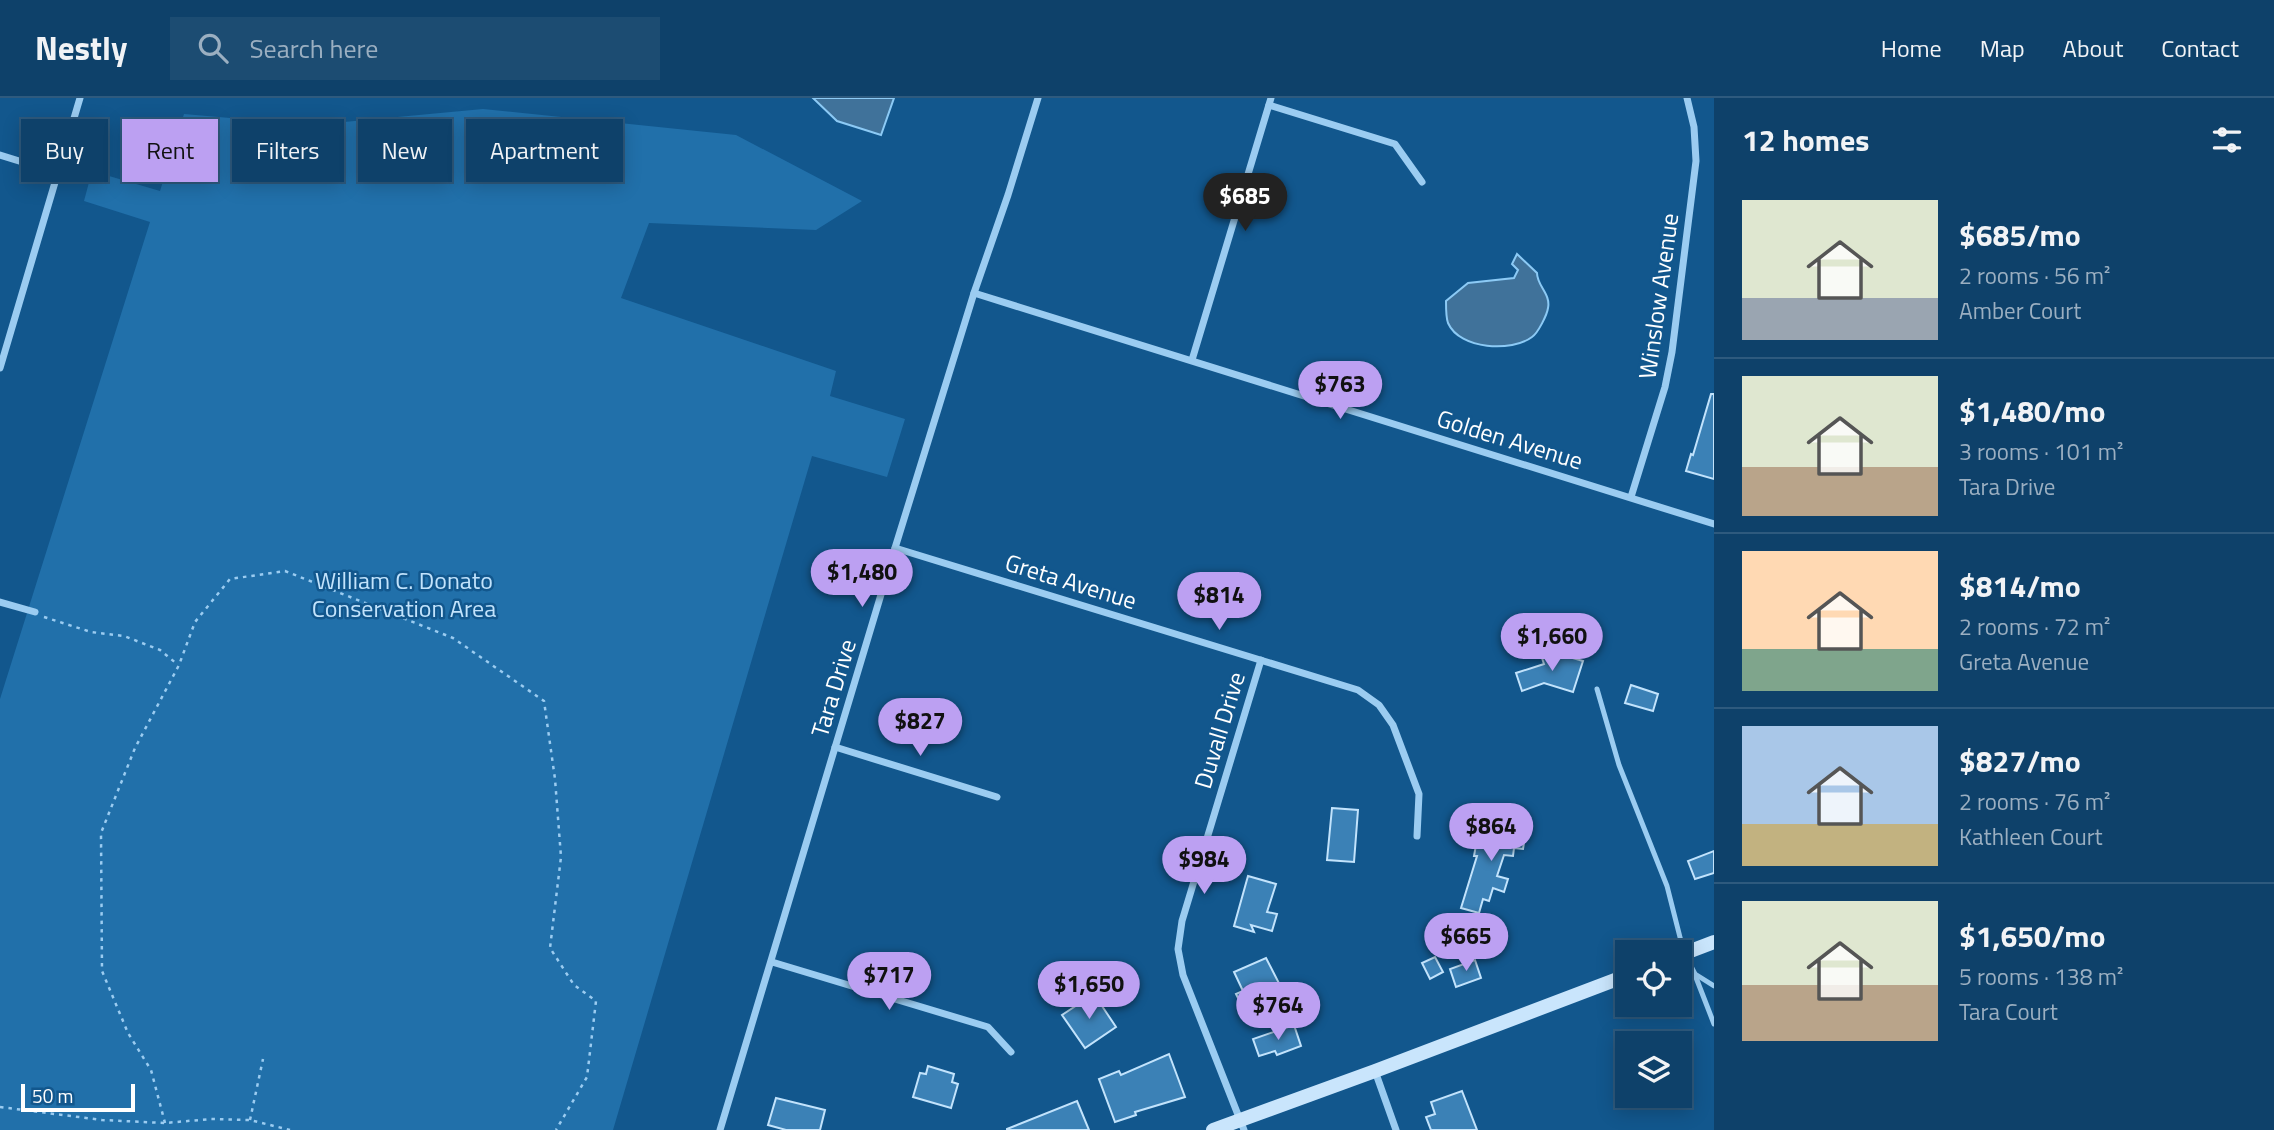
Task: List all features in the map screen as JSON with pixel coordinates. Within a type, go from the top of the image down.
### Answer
[{"type":"street","points":[[74,119],[80,98]]},
{"type":"street","name":"Tara Drive","points":[[720,1130],[895,548],[1038,98]]},
{"type":"street","name":"Winslow Avenue","points":[[1631,497],[1665,387],[1672,352],[1696,161],[1694,127],[1687,98]]},
{"type":"street","points":[[1192,360],[1270,101],[1395,145],[1422,183]]},
{"type":"street","points":[[0,155],[21,162]]},
{"type":"street","points":[[0,368],[55,182]]},
{"type":"street","name":"Golden Avenue","points":[[974,293],[1714,524]]},
{"type":"street","name":"Greta Avenue","points":[[895,548],[1359,690],[1379,705],[1393,725],[1419,794],[1418,836]]},
{"type":"street","points":[[0,602],[35,612]]},
{"type":"street","name":"Duvall Drive","points":[[1242,1125],[1182,975],[1178,949],[1182,921],[1261,660]]},
{"type":"street","points":[[835,747],[997,797]]},
{"type":"street","points":[[1692,950],[1714,942]]},
{"type":"street","points":[[772,962],[988,1027],[1010,1052]]},
{"type":"street","points":[[1213,1130],[1242,1125],[1375,1071],[1615,980]]},
{"type":"street","points":[[1375,1071],[1396,1130]]},
{"type":"lane","points":[[1597,689],[1619,765],[1667,886],[1679,940]]},
{"type":"lane","points":[[1692,969],[1714,1024]]},
{"type":"lane","points":[[1695,974],[1714,986]]},
{"type":"path","points":[[165,1123],[151,1070],[128,1033],[102,971],[101,833],[135,748],[179,665],[195,622],[230,579],[285,571],[453,638],[544,701],[555,779],[561,857],[550,948],[574,985],[596,1001],[587,1077],[556,1130]]},
{"type":"path","points":[[35,612],[52,621],[91,632],[124,636],[160,650],[179,665]]},
{"type":"path","points":[[250,1120],[263,1059]]},
{"type":"path","points":[[0,1107],[102,1120],[165,1123],[211,1119],[250,1120],[290,1130]]},
{"type":"green space","name":"William C. Donato Conservation Area","points":[[483,109],[580,119],[466,119],[466,182],[623,182],[623,123],[736,135],[862,201],[816,230],[649,223],[621,298],[836,371],[830,396],[905,419],[887,477],[812,456],[613,1130],[0,1130],[0,699],[150,222],[84,201],[89,182],[108,182],[108,176],[160,191],[163,182],[218,182],[218,119],[182,119],[184,114],[242,119],[232,119],[232,182],[344,182],[344,122],[358,121],[358,182],[452,182],[452,119],[376,119]]},
{"type":"shaded area","points":[[813,98],[894,98],[881,135],[837,121]]},
{"type":"shaded area","points":[[1517,254],[1537,273],[1548,298],[1547,311],[1539,328],[1532,337],[1512,345],[1487,346],[1463,339],[1448,323],[1446,301],[1468,283],[1514,278],[1518,270],[1512,264]]},
{"type":"building","points":[[1711,394],[1714,394],[1714,479],[1686,471]]},
{"type":"building","points":[[1552,652],[1583,661],[1573,692],[1544,683],[1522,691],[1516,673],[1544,664],[1541,655]]},
{"type":"building","points":[[1631,685],[1658,694],[1653,711],[1625,703]]},
{"type":"building","points":[[1332,808],[1358,810],[1354,862],[1327,860]]},
{"type":"building","points":[[1495,818],[1518,822],[1516,835],[1525,837],[1523,849],[1514,848],[1513,856],[1504,855],[1497,876],[1508,879],[1504,892],[1493,888],[1489,901],[1483,899],[1479,913],[1461,908],[1477,856],[1474,856],[1478,834],[1492,836]]},
{"type":"building","points":[[1714,851],[1714,873],[1695,879],[1688,861]]},
{"type":"building","points":[[1248,876],[1276,884],[1267,912],[1277,914],[1272,931],[1251,925],[1254,932],[1234,926]]},
{"type":"building","points":[[1435,957],[1443,972],[1430,979],[1422,963]]},
{"type":"building","points":[[1266,958],[1285,995],[1246,1014],[1236,994],[1243,991],[1234,972]]},
{"type":"building","points":[[1475,960],[1481,978],[1456,987],[1450,969]]},
{"type":"building","points":[[1094,994],[1116,1027],[1085,1048],[1062,1015]]},
{"type":"building","points":[[1294,1025],[1301,1046],[1277,1055],[1275,1051],[1259,1056],[1253,1039]]},
{"type":"building","points":[[1169,1054],[1185,1097],[1135,1112],[1136,1115],[1115,1122],[1099,1079],[1119,1071],[1121,1075]]},
{"type":"building","points":[[928,1066],[954,1074],[952,1082],[958,1084],[951,1108],[913,1097],[920,1073],[926,1074]]},
{"type":"building","points":[[1462,1091],[1477,1130],[1431,1130],[1426,1117],[1435,1114],[1431,1102]]},
{"type":"building","points":[[776,1098],[825,1110],[820,1130],[786,1130],[768,1125]]},
{"type":"building","points":[[1077,1101],[1089,1130],[1007,1130],[1007,1129]]}]
